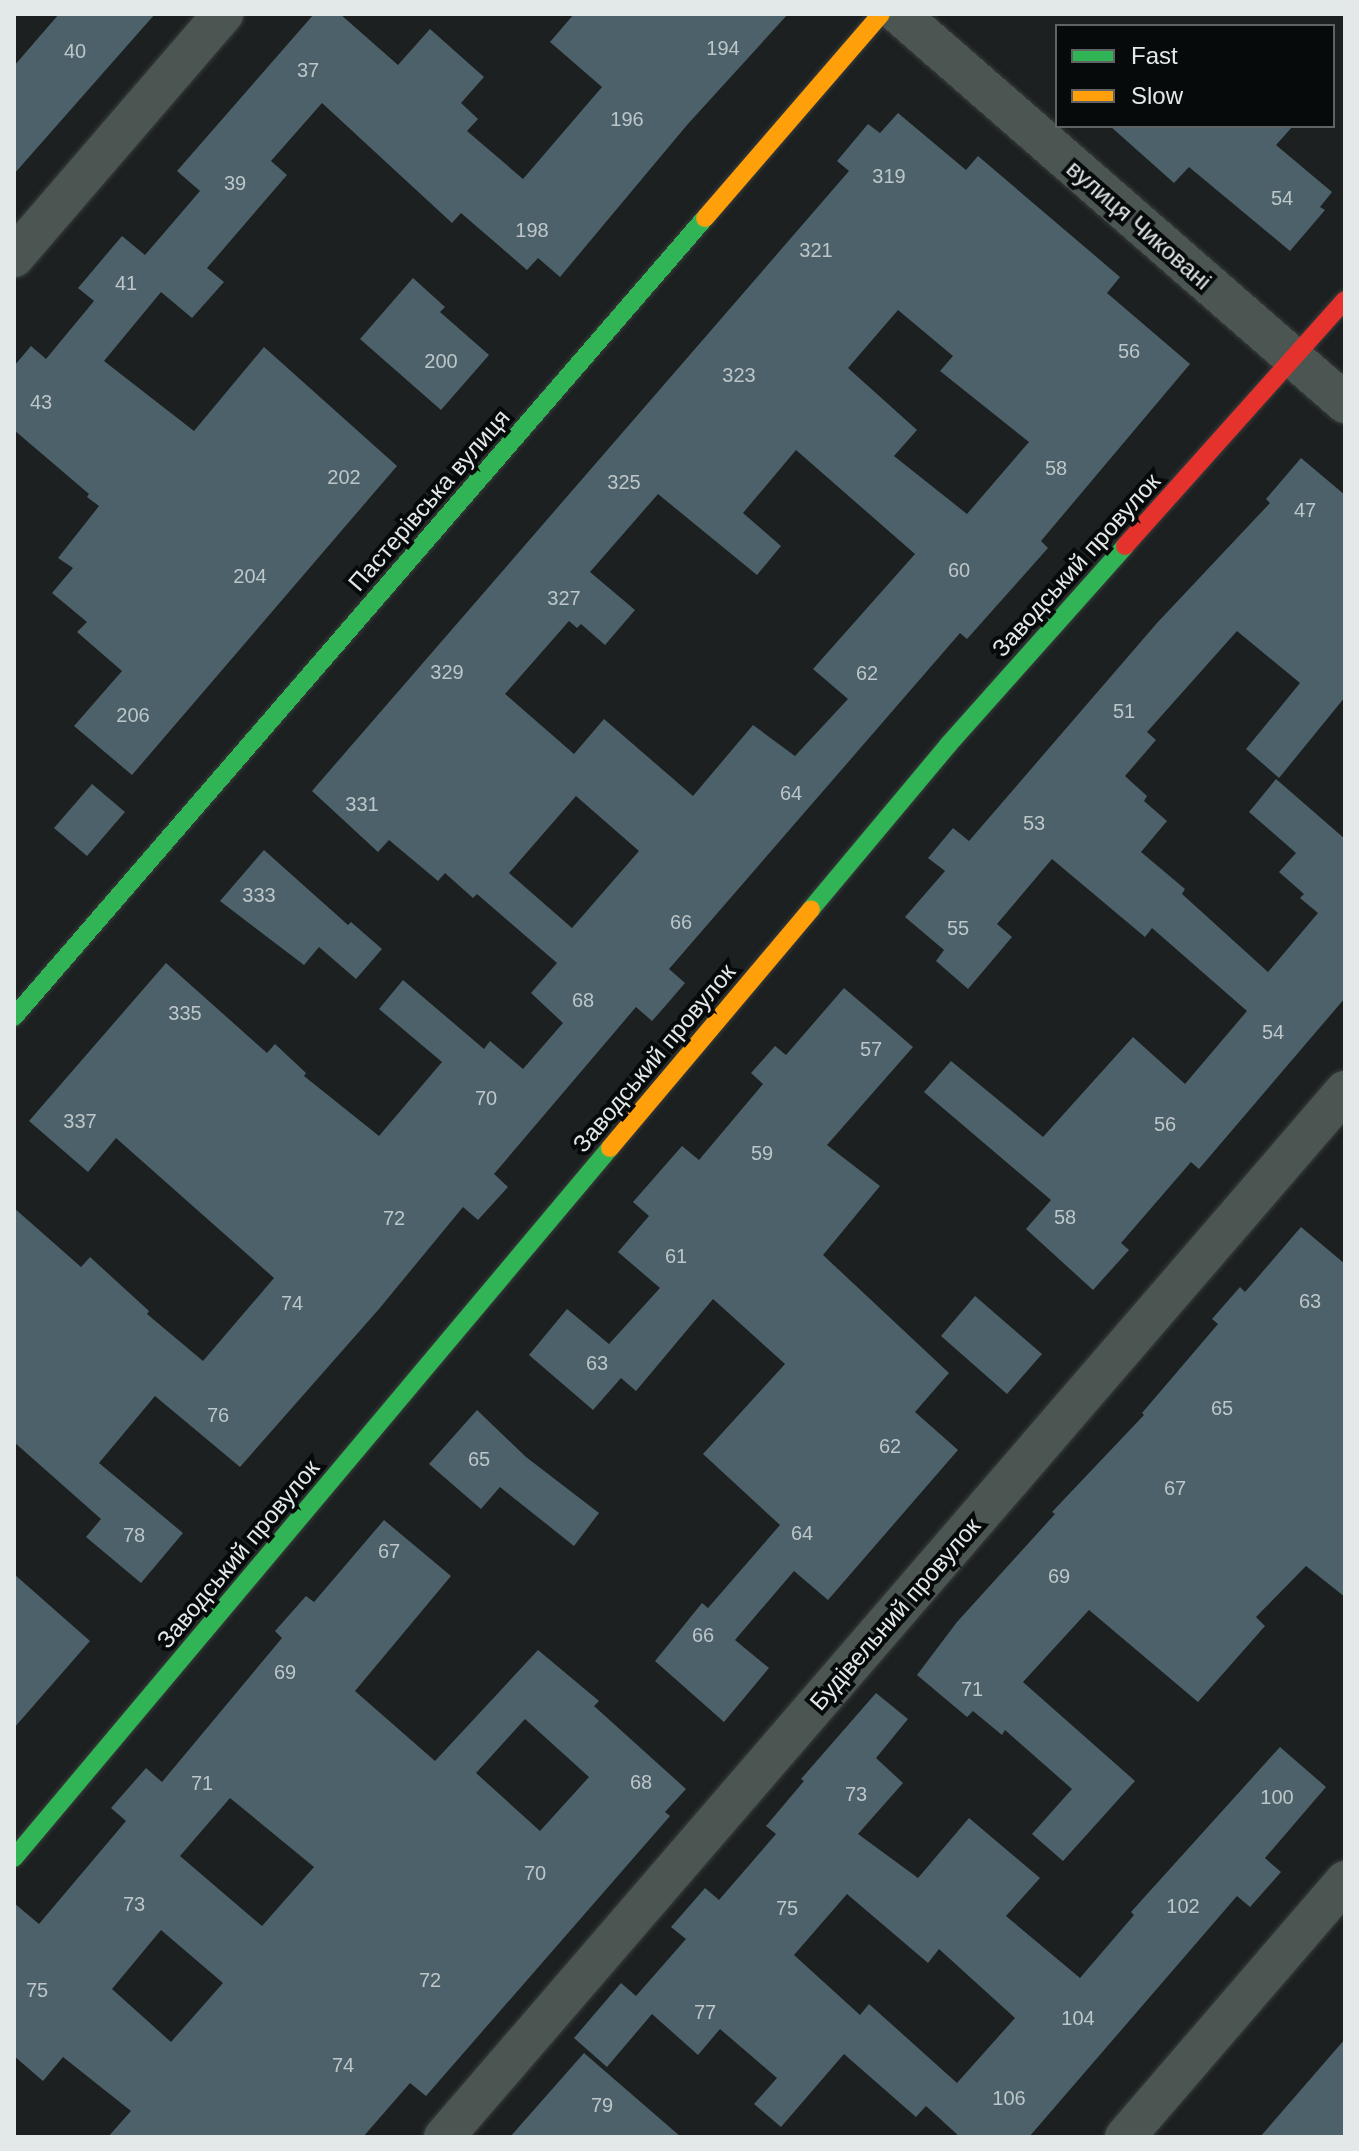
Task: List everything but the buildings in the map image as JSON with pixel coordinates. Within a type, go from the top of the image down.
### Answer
[{"type":"street","points":[[14,257],[223,14]]},
{"type":"street","name":"Пастерівська вулиця","points":[[14,1017],[881,14]]},
{"type":"street","name":"вулиця Чиковані","points":[[899,14],[1345,403]]},
{"type":"street","name":"Заводський провулок","points":[[14,1858],[948,745],[1345,300]]},
{"type":"street","name":"Будівельний провулок","points":[[444,2137],[1345,1091]]},
{"type":"street","points":[[1125,2137],[1345,1881]]},
{"type":"traffic: fast","points":[[14,1017],[705,218]]},
{"type":"traffic: fast","points":[[811,909],[948,745],[1125,546]]},
{"type":"traffic: fast","points":[[14,1858],[610,1148]]},
{"type":"traffic: slow","points":[[705,218],[881,14]]},
{"type":"traffic: slow","points":[[610,1148],[811,909]]},
{"type":"traffic: jam","points":[[1125,546],[1345,300]]}]
